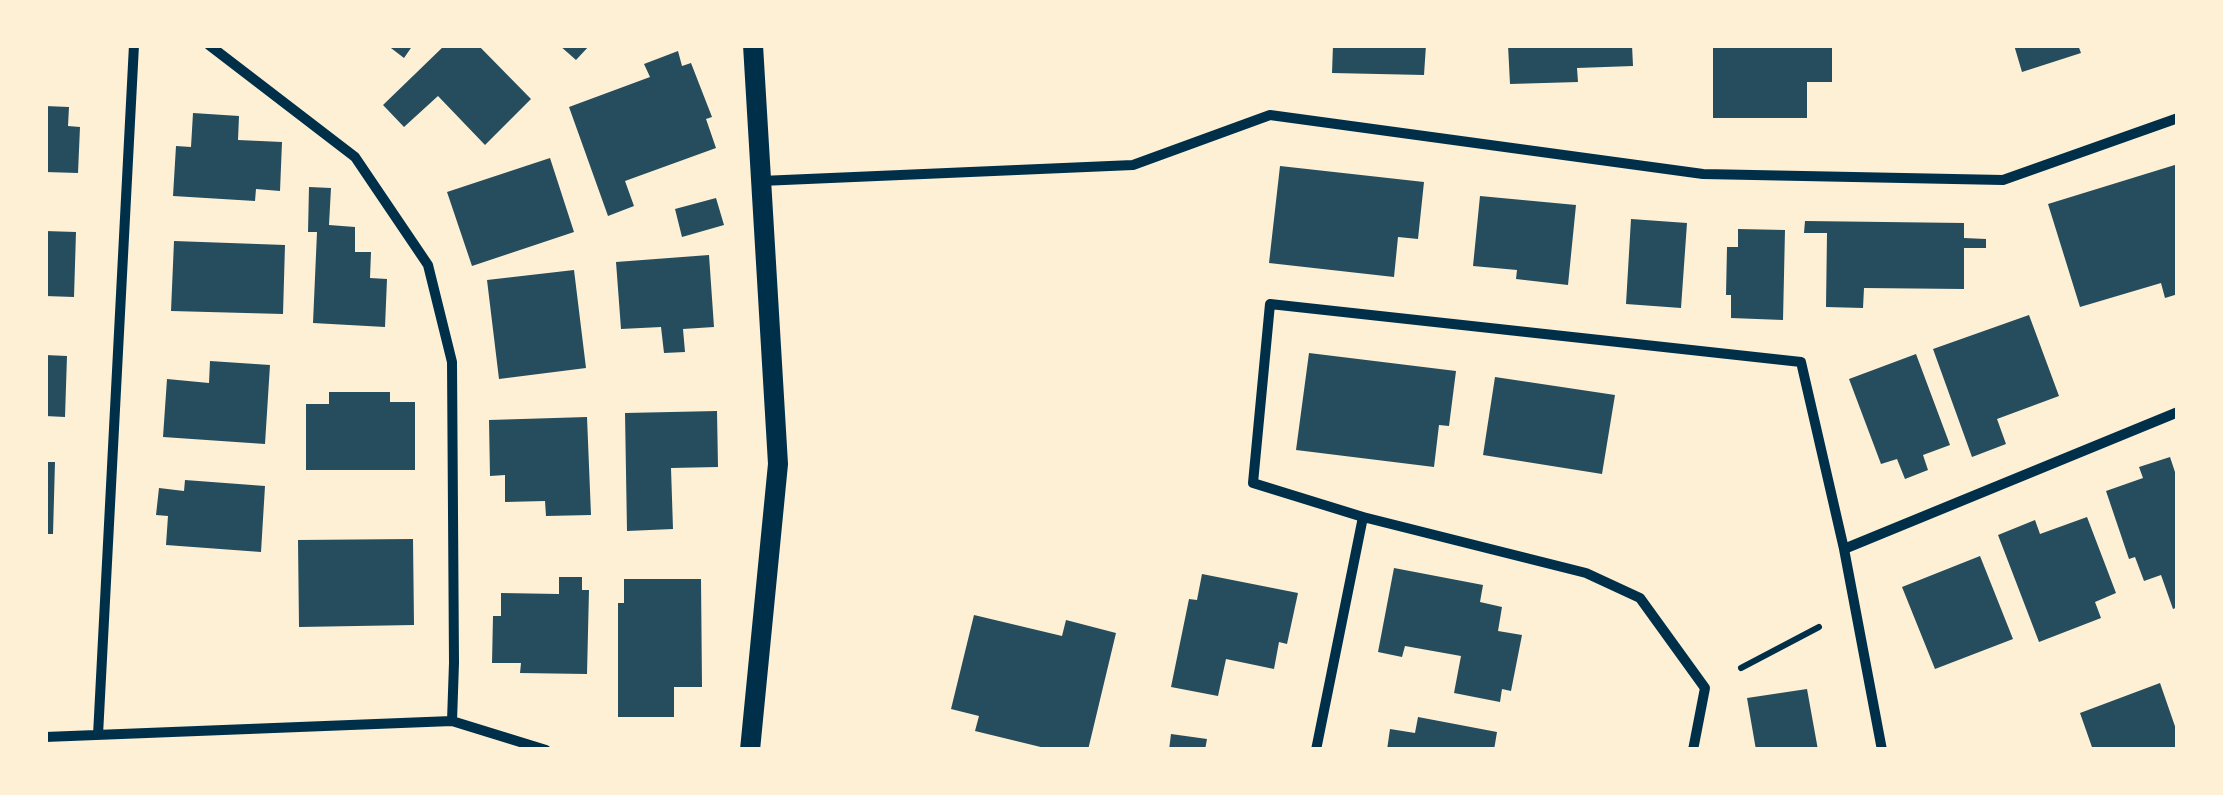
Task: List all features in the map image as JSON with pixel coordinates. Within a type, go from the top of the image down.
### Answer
[{"type":"main road","points":[[750,750],[778,464],[753,45]]},
{"type":"street","points":[[98,736],[134,45]]},
{"type":"street","points":[[209,45],[355,157],[428,265],[452,362],[452,721]]},
{"type":"street","points":[[761,181],[1134,165],[1270,115],[1703,174],[2003,180],[2178,118]]},
{"type":"street","points":[[1693,750],[1705,688],[1640,598],[1586,573],[1363,517],[1253,483],[1270,304],[1801,362],[1844,549],[1882,750]]},
{"type":"street","points":[[1844,549],[2178,412]]},
{"type":"street","points":[[1316,750],[1363,517]]},
{"type":"street","points":[[45,738],[452,721],[546,750]]},
{"type":"path","points":[[1705,688],[1856,608]]},
{"type":"building","points":[[387,45],[413,45],[404,58]]},
{"type":"building","points":[[445,45],[478,45],[531,99],[485,145],[438,96],[404,127],[383,105]]},
{"type":"building","points":[[559,45],[590,45],[576,60]]},
{"type":"building","points":[[1333,45],[1426,45],[1424,75],[1332,73]]},
{"type":"building","points":[[1508,45],[1632,45],[1633,66],[1577,68],[1578,82],[1510,84]]},
{"type":"building","points":[[1713,45],[1832,45],[1832,82],[1807,82],[1807,118],[1713,118]]},
{"type":"building","points":[[2014,45],[2078,45],[2081,53],[2022,72]]},
{"type":"building","points":[[678,51],[682,66],[691,63],[712,117],[706,119],[716,148],[625,181],[634,206],[608,216],[569,107],[650,77],[644,64]]},
{"type":"building","points":[[45,106],[69,107],[68,126],[80,127],[78,173],[45,172]]},
{"type":"building","points":[[193,113],[239,116],[238,140],[282,142],[280,191],[256,189],[255,201],[173,196],[176,146],[191,147]]},
{"type":"building","points":[[550,158],[574,232],[472,266],[447,192]]},
{"type":"building","points":[[2178,164],[2178,294],[2165,298],[2161,283],[2080,307],[2048,204]]},
{"type":"building","points":[[1280,166],[1424,182],[1418,239],[1398,237],[1394,277],[1269,263]]},
{"type":"building","points":[[309,187],[331,188],[329,225],[355,227],[355,252],[371,252],[370,278],[387,279],[385,327],[313,323],[317,232],[308,232]]},
{"type":"building","points":[[1480,196],[1576,205],[1568,285],[1516,279],[1517,270],[1473,266]]},
{"type":"building","points":[[716,198],[724,225],[682,237],[675,209]]},
{"type":"building","points":[[1631,219],[1687,223],[1681,308],[1626,304]]},
{"type":"building","points":[[1805,221],[1964,223],[1964,238],[1986,239],[1986,248],[1964,248],[1964,289],[1864,288],[1863,308],[1826,307],[1827,233],[1804,233]]},
{"type":"building","points":[[1738,229],[1785,230],[1783,320],[1731,318],[1731,295],[1726,295],[1727,247],[1738,247]]},
{"type":"building","points":[[45,231],[76,232],[74,297],[45,296]]},
{"type":"building","points":[[174,241],[285,245],[283,314],[171,311]]},
{"type":"building","points":[[709,255],[714,327],[683,329],[685,352],[664,353],[661,327],[621,329],[616,262]]},
{"type":"building","points":[[574,270],[586,368],[499,379],[487,280]]},
{"type":"building","points":[[2029,315],[2059,396],[1997,419],[2006,444],[1972,457],[1933,349]]},
{"type":"building","points":[[1309,353],[1456,371],[1449,426],[1439,425],[1434,467],[1296,450]]},
{"type":"building","points":[[1916,354],[1950,445],[1923,455],[1928,470],[1905,479],[1897,459],[1881,464],[1849,379]]},
{"type":"building","points":[[45,355],[67,356],[65,417],[45,416]]},
{"type":"building","points":[[210,361],[270,365],[265,444],[163,437],[167,379],[209,383]]},
{"type":"building","points":[[1495,377],[1615,395],[1602,474],[1483,455]]},
{"type":"building","points":[[329,392],[390,392],[390,402],[415,402],[415,470],[306,470],[306,404],[329,404]]},
{"type":"building","points":[[717,411],[718,467],[671,468],[673,529],[627,531],[625,413]]},
{"type":"building","points":[[587,417],[591,515],[546,516],[545,501],[505,502],[505,475],[490,476],[489,420]]},
{"type":"building","points":[[2170,457],[2175,472],[2178,471],[2178,607],[2173,609],[2161,575],[2144,581],[2135,557],[2129,559],[2106,491],[2143,478],[2139,467]]},
{"type":"building","points":[[45,462],[55,462],[53,534],[45,534]]},
{"type":"building","points":[[185,480],[265,486],[261,552],[166,545],[168,516],[156,515],[159,488],[184,491]]},
{"type":"building","points":[[2087,517],[2116,593],[2095,602],[2101,618],[2039,642],[1998,535],[2035,520],[2040,534]]},
{"type":"building","points":[[413,539],[414,625],[299,627],[298,540]]},
{"type":"building","points":[[1980,556],[2013,639],[1935,669],[1902,587]]},
{"type":"building","points":[[1394,568],[1483,585],[1480,602],[1502,607],[1498,631],[1522,635],[1511,691],[1502,689],[1500,702],[1454,693],[1461,656],[1405,646],[1402,657],[1378,652]]},
{"type":"building","points":[[1202,574],[1298,593],[1287,644],[1279,642],[1274,669],[1226,659],[1218,696],[1171,687],[1189,599],[1197,600]]},
{"type":"building","points":[[559,577],[582,577],[582,590],[589,590],[587,674],[520,673],[521,663],[492,663],[493,616],[501,616],[501,593],[559,594]]},
{"type":"building","points":[[624,579],[701,579],[702,687],[674,687],[674,717],[618,717],[618,603],[624,603]]},
{"type":"building","points":[[974,615],[1062,636],[1066,620],[1116,633],[1088,750],[1053,750],[975,731],[979,716],[951,709]]},
{"type":"building","points":[[2160,683],[2178,735],[2178,750],[2093,750],[2080,713]]},
{"type":"building","points":[[1807,689],[1818,750],[1756,750],[1747,698]]},
{"type":"building","points":[[1418,717],[1497,732],[1494,750],[1387,750],[1390,729],[1415,733]]},
{"type":"building","points":[[1171,734],[1207,739],[1205,750],[1169,750]]}]
